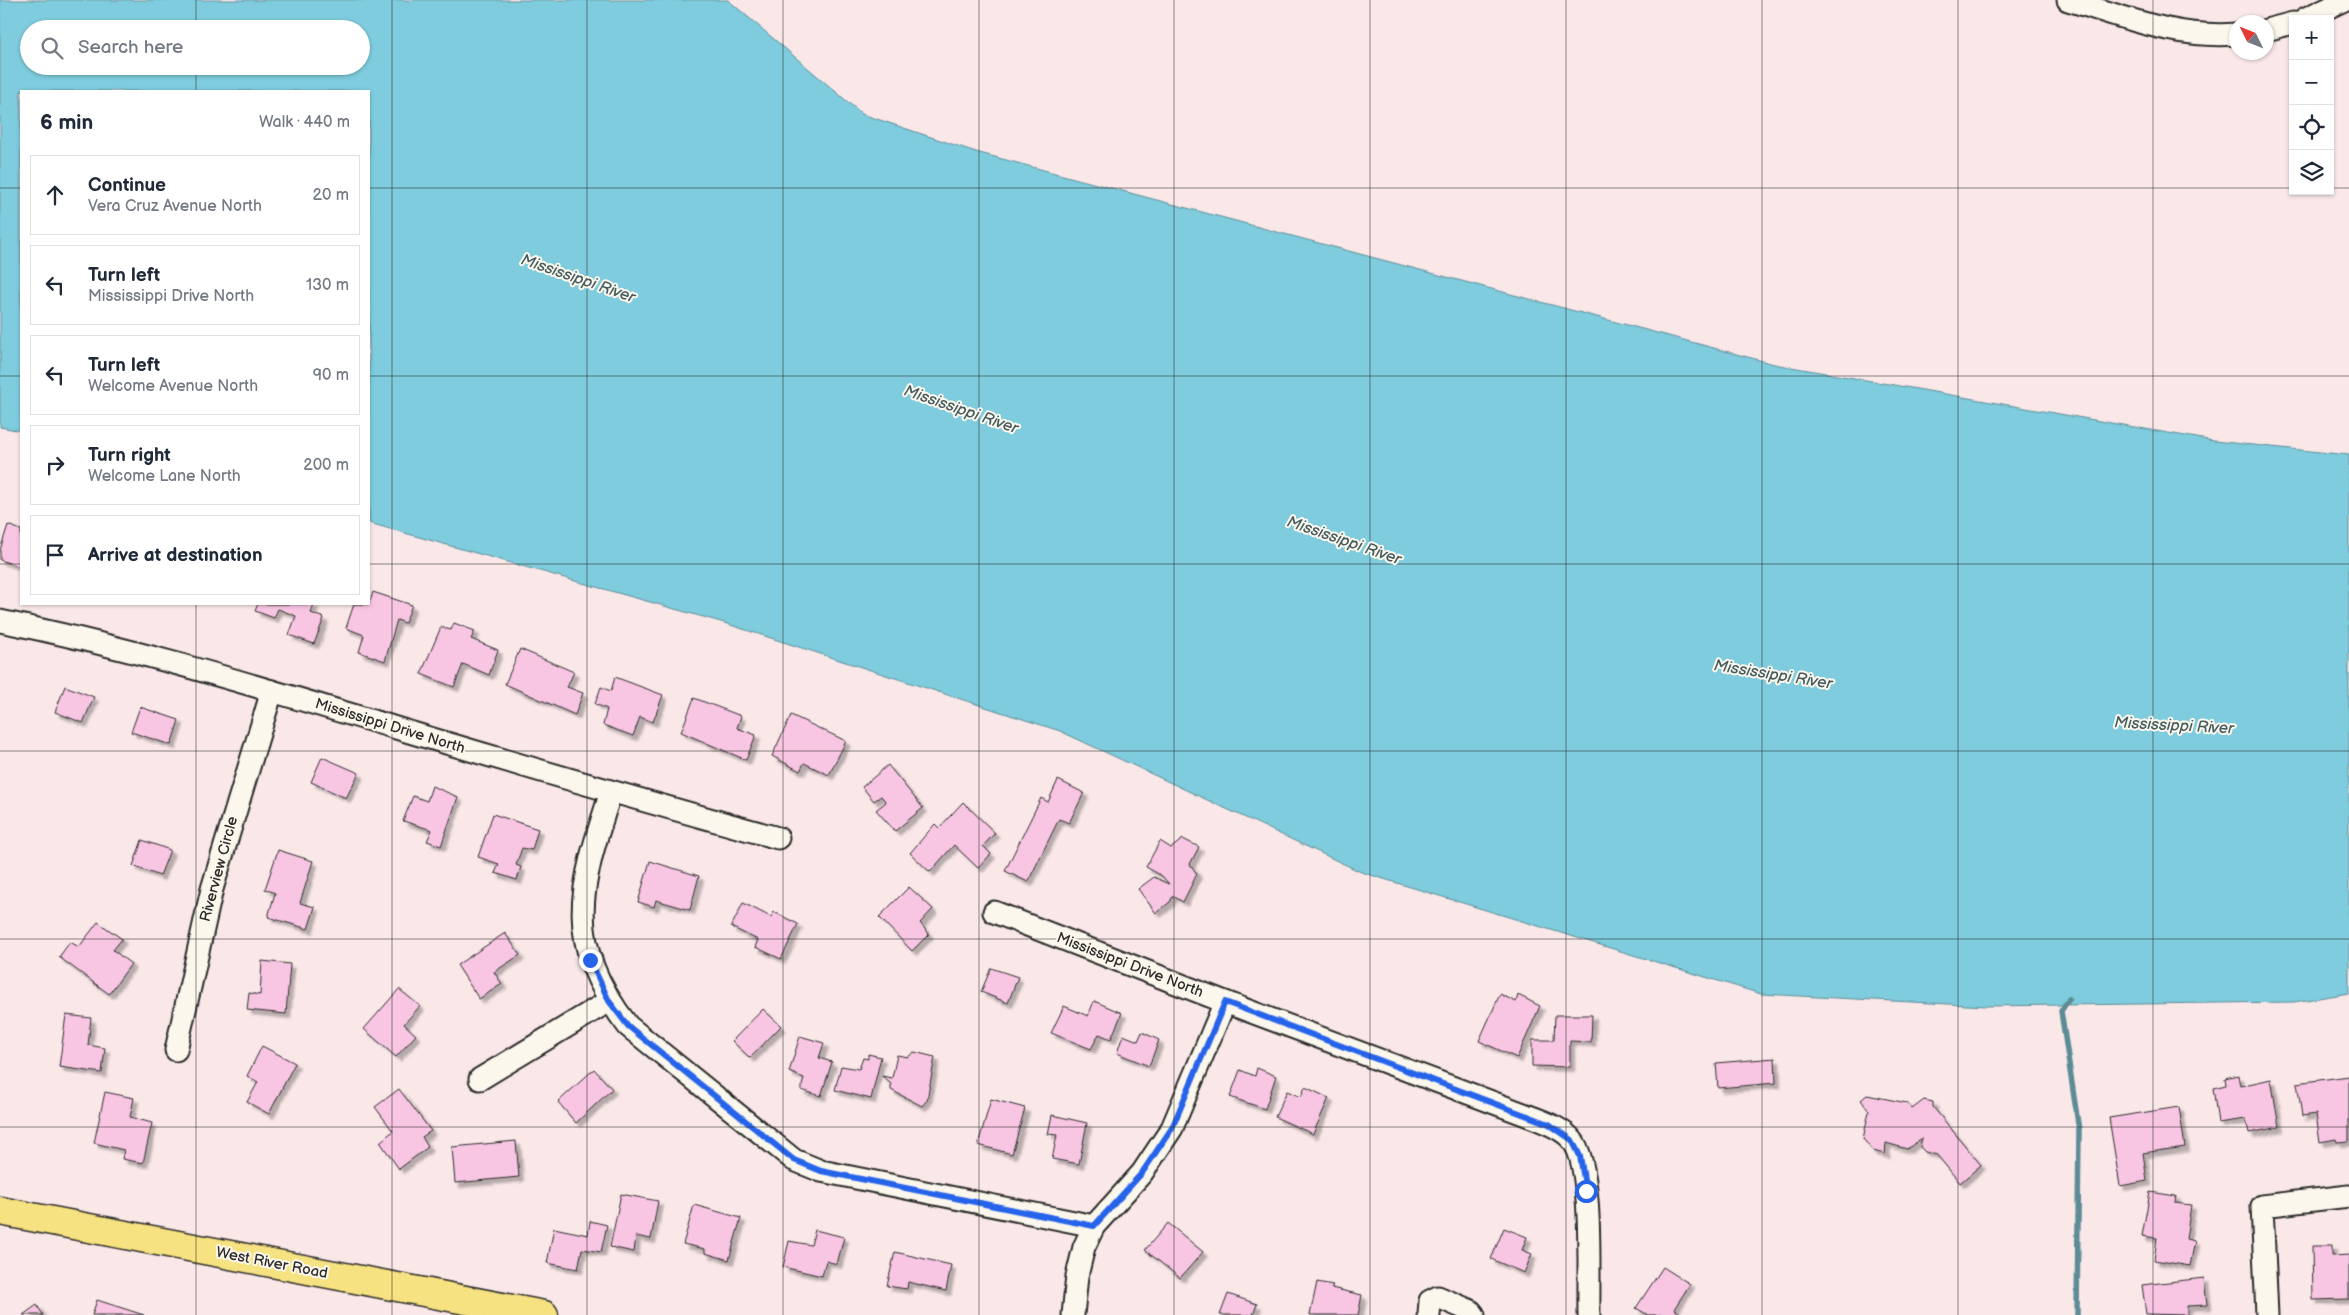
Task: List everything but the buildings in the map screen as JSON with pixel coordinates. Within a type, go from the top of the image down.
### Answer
[{"type":"main road","name":"West River Road","points":[[0,1211],[544,1315]]},
{"type":"street","points":[[2068,0],[2159,28],[2186,33],[2218,36],[2229,35]]},
{"type":"street","points":[[2312,15],[2344,0]]},
{"type":"street","points":[[2274,28],[2289,23]]},
{"type":"street","name":"Mississippi Drive North","points":[[0,621],[79,637],[272,691],[611,792],[778,838]]},
{"type":"street","name":"Riverview Circle","points":[[176,1050],[212,889],[272,691]]},
{"type":"street","points":[[611,792],[591,854],[582,925],[590,960],[609,1001],[628,1026],[794,1160],[821,1171],[1094,1226]]},
{"type":"street","name":"Mississippi Drive North","points":[[994,912],[1225,1002],[1549,1124],[1572,1140],[1580,1156],[1585,1183],[1588,1218],[1589,1315]]},
{"type":"street","points":[[480,1079],[609,1001]]},
{"type":"street","points":[[1073,1315],[1077,1276],[1084,1247],[1094,1226],[1142,1173],[1172,1128],[1225,1002]]},
{"type":"street","points":[[2266,1315],[2262,1206],[2349,1196]]},
{"type":"street","points":[[1428,1315],[1430,1301],[1438,1296],[1471,1311],[1474,1315]]},
{"type":"water","name":"Mississippi River","points":[[0,0],[728,0],[862,114],[976,152],[1774,364],[2214,441],[2349,455],[2349,993],[2294,1002],[1986,1006],[1761,994],[1361,872],[1060,731],[721,622],[370,523],[370,90],[20,90],[20,431],[0,427]]},
{"type":"waterway","points":[[2069,999],[2061,1011],[2079,1130],[2077,1315]]},
{"type":"route","points":[[590,960],[597,979],[609,1001],[628,1026],[794,1160],[821,1171],[1094,1226],[1142,1173],[1172,1128],[1225,1002],[1549,1124],[1572,1140],[1580,1156],[1586,1191]]}]
